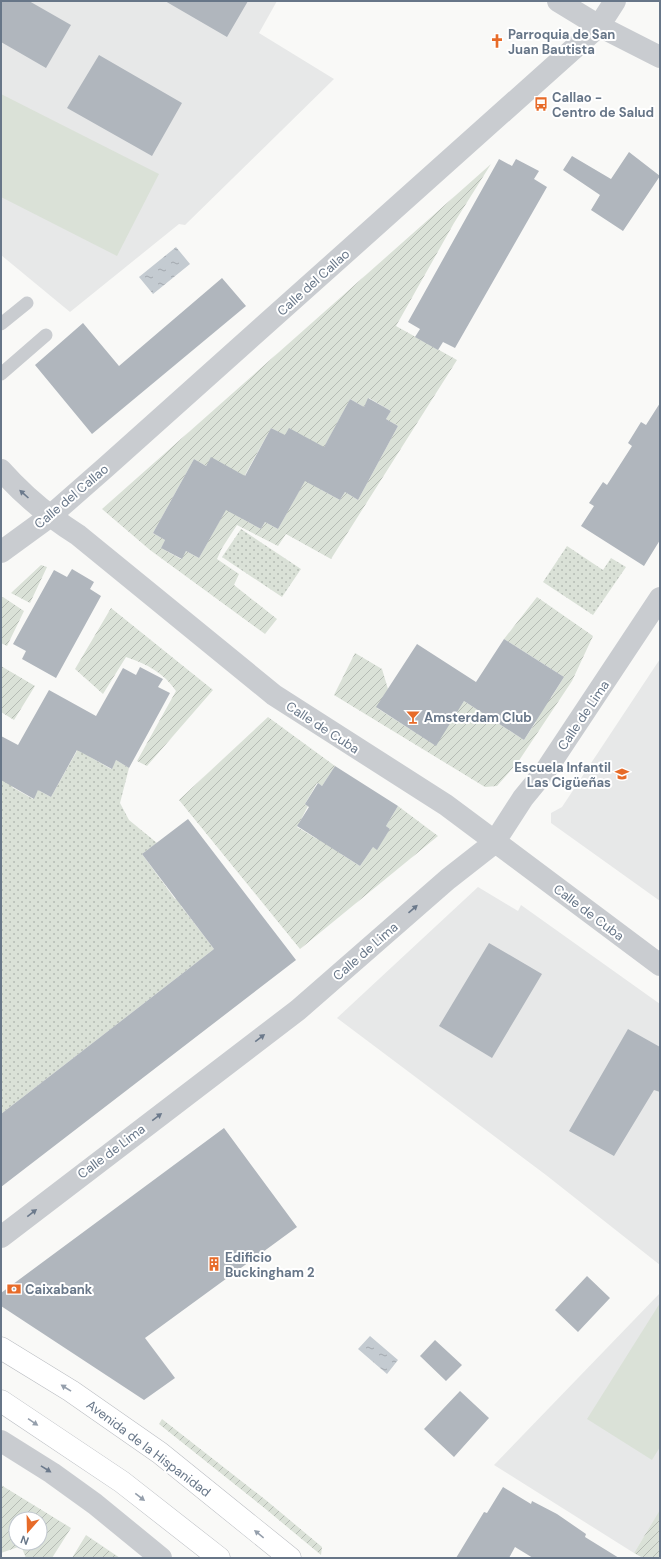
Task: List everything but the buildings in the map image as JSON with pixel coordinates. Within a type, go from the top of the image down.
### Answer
[{"type":"main road","name":"Avenida de la Hispanidad","points":[[1,1348],[71,1391],[160,1454],[290,1558]]},
{"type":"main road","points":[[1,1401],[122,1482],[219,1558]]},
{"type":"street","points":[[558,1],[599,26],[660,57]]},
{"type":"street","name":"Calle del Callao","points":[[1,552],[49,516],[106,467],[599,26],[615,1]]},
{"type":"street","name":"Calle de Cuba","points":[[1,470],[18,489],[49,516],[78,536],[274,695],[446,805],[494,843],[660,965]]},
{"type":"street","name":"Calle de Lima","points":[[1,1237],[298,1010],[448,879],[494,843],[523,798],[546,770],[660,598]]},
{"type":"street","points":[[1,1441],[52,1473],[95,1504],[161,1558]]},
{"type":"lane","points":[[1,324],[27,303]]},
{"type":"lane","points":[[1,374],[46,335]]},
{"type":"shaded area","points":[[1,1],[277,1],[259,33],[334,79],[185,225],[179,224],[70,312],[1,255]]},
{"type":"shaded area","points":[[1,94],[159,174],[117,256],[1,197]]},
{"type":"shaded area","points":[[491,164],[454,223],[396,326],[457,360],[331,559],[286,534],[278,546],[237,525],[222,548],[217,559],[239,574],[234,585],[277,619],[265,634],[150,550],[102,509]],"holes":[[[369,398],[391,411],[386,419],[398,426],[358,500],[345,492],[340,500],[318,488],[309,473],[278,529],[265,522],[261,529],[239,517],[243,509],[230,502],[199,558],[186,551],[181,559],[161,548],[165,540],[153,533],[194,459],[206,466],[211,458],[240,484],[271,428],[320,455],[350,399],[364,407]]]},
{"type":"shaded area","points":[[241,529],[301,569],[282,597],[222,557]]},
{"type":"shaded area","points":[[567,546],[603,570],[611,558],[626,567],[593,615],[543,582]]},
{"type":"shaded area","points":[[41,565],[47,567],[30,603],[11,593]]},
{"type":"shaded area","points":[[3,597],[24,611],[7,646],[1,643],[1,599]]},
{"type":"shaded area","points":[[537,597],[593,636],[572,681],[518,762],[497,786],[485,787],[334,695],[355,653],[382,669],[388,689],[377,708],[435,745],[464,701],[524,740],[536,722],[519,711],[534,687],[551,698],[564,677],[504,639]]},
{"type":"shaded area","points":[[111,608],[213,690],[147,766],[137,761],[176,691],[160,674],[141,663],[126,657],[103,694],[75,669]]},
{"type":"shaded area","name":"Escuela Infantil Las Cigüeñas","points":[[660,659],[660,901],[551,823],[551,813],[562,807]]},
{"type":"shaded area","points":[[1,666],[35,686],[14,720],[1,712]]},
{"type":"shaded area","points":[[268,717],[335,766],[322,786],[317,783],[305,804],[308,806],[297,827],[317,839],[328,822],[351,837],[341,854],[360,866],[373,847],[377,849],[390,829],[386,826],[398,806],[438,836],[300,949],[179,800]]},
{"type":"shaded area","points":[[82,742],[90,757],[111,769],[116,760],[129,768],[120,803],[129,820],[157,843],[142,854],[175,899],[188,889],[193,896],[181,906],[214,949],[1,1114],[1,775],[17,779],[12,787],[33,799],[38,790],[51,797]]},
{"type":"shaded area","points":[[478,887],[518,911],[521,905],[660,1004],[660,1265],[546,1175],[337,1018]]},
{"type":"shaded area","points":[[660,1293],[660,1511],[634,1553],[494,1465]]},
{"type":"shaded area","points":[[660,1303],[660,1447],[652,1460],[587,1419]]},
{"type":"shaded area","points":[[162,1419],[267,1501],[322,1547],[321,1555],[159,1424]]},
{"type":"shaded area","points":[[1,1485],[43,1511],[8,1511],[8,1551],[1,1553]]},
{"type":"shaded area","points":[[660,1510],[660,1558],[643,1558],[634,1553]]},
{"type":"shaded area","points":[[48,1514],[71,1528],[52,1558],[26,1558],[23,1551],[48,1551]]},
{"type":"shaded area","points":[[86,1535],[120,1558],[72,1558]]},
{"type":"water","points":[[176,247],[190,264],[153,294],[139,277]]},
{"type":"water","points":[[370,1336],[398,1360],[387,1374],[358,1349]]},
{"type":"place","name":"Parroquia de San Juan Bautista","points":[[497,41]]},
{"type":"place","name":"Callao - Centro de Salud","points":[[541,104]]},
{"type":"place","name":"Amsterdam Club","points":[[413,717]]},
{"type":"place","name":"Escuela Infantil Las Cigüeñas","points":[[622,774]]},
{"type":"place","name":"Edificio Buckingham 2","points":[[214,1264]]},
{"type":"place","name":"Caixabank","points":[[14,1289]]}]
